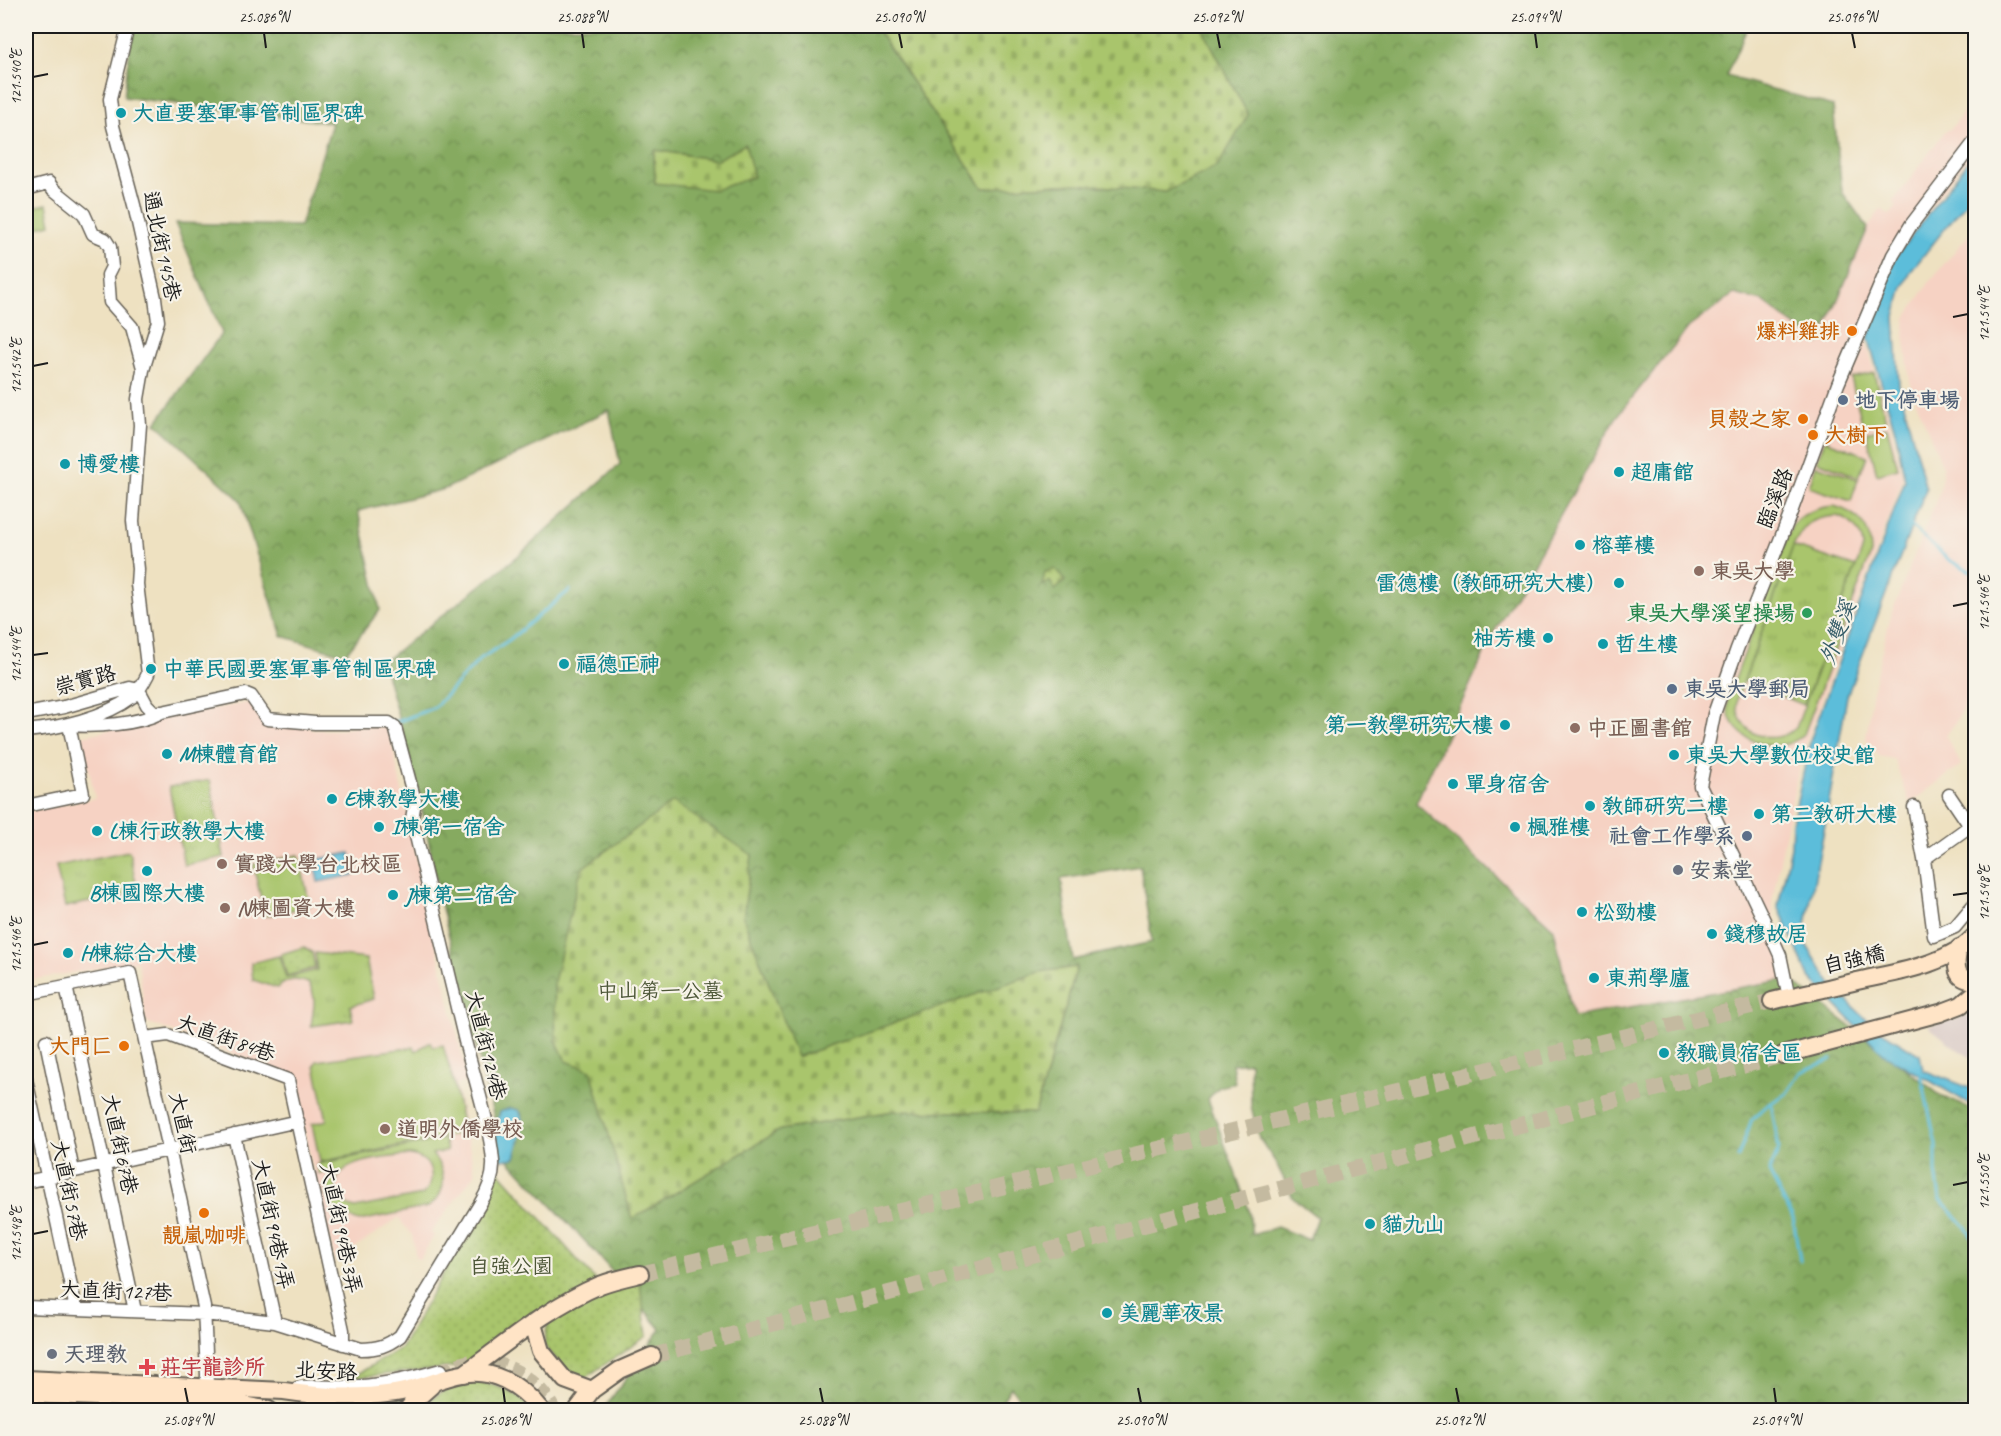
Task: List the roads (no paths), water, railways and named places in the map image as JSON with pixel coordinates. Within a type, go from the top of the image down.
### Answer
[{"type":"main road","name":"自強橋","points":[[1772,1001],[1910,969],[1939,959],[1976,935]]},
{"type":"main road","points":[[1959,948],[1957,958],[1959,974],[1966,980],[1976,980]]},
{"type":"main road","points":[[1783,1055],[1940,1013],[1961,1005],[1976,992]]},
{"type":"main road","points":[[464,1374],[532,1324],[578,1295],[603,1284],[640,1274]]},
{"type":"main road","points":[[532,1324],[541,1351],[565,1380],[592,1390]]},
{"type":"main road","points":[[577,1410],[592,1390],[620,1370],[652,1356]]},
{"type":"main road","name":"北安路","points":[[26,1394],[206,1400],[284,1391],[327,1397],[370,1396],[399,1392],[442,1375],[487,1374],[509,1381],[528,1395],[541,1410]]},
{"type":"main road","name":"北安路","points":[[407,1410],[442,1375]]},
{"type":"main road","name":"北安路","points":[[26,1379],[206,1400],[269,1410]]},
{"type":"street","name":"通北街145巷","points":[[124,26],[126,35],[110,99],[113,126],[134,205],[158,321],[143,370],[138,399],[140,425],[133,521],[138,569],[137,584],[148,675],[139,690]]},
{"type":"street","name":"臨溪路","points":[[1787,989],[1780,955],[1774,940],[1700,786],[1714,714],[1838,384],[1893,255],[1911,225],[1976,140]]},
{"type":"street","points":[[26,189],[49,183],[53,189],[84,214],[93,234],[105,239],[110,247],[112,267],[108,275],[110,302],[132,327],[143,370]]},
{"type":"street","name":"崇實路","points":[[26,714],[64,707],[130,688],[139,690],[133,697],[108,710],[69,725],[26,731]]},
{"type":"street","points":[[139,690],[147,705],[154,712],[162,712]]},
{"type":"street","name":"大直街124巷","points":[[162,712],[246,694],[251,696],[267,719],[315,723],[389,723],[395,727],[415,801],[412,819],[435,921],[493,1159],[493,1172],[486,1194],[400,1336],[389,1345],[361,1349],[275,1322],[204,1314]]},
{"type":"street","points":[[26,806],[83,794],[69,725],[93,727],[153,717],[162,712]]},
{"type":"street","points":[[1924,860],[1973,831],[1949,795]]},
{"type":"street","points":[[1914,807],[1934,936],[1955,927],[1976,902]]},
{"type":"street","name":"大直街","points":[[26,994],[129,972],[204,1314],[206,1400]]},
{"type":"street","name":"大直街67巷","points":[[66,986],[135,1311]]},
{"type":"street","name":"大直街84巷","points":[[145,1038],[168,1035],[288,1080],[298,1121]]},
{"type":"street","points":[[46,1041],[73,1171]]},
{"type":"street","name":"大直街57巷","points":[[26,1079],[76,1309]]},
{"type":"street","points":[[26,1182],[298,1121]]},
{"type":"street","name":"大直街94巷3弄","points":[[298,1121],[343,1330],[343,1344]]},
{"type":"street","name":"大直街94巷1弄","points":[[234,1135],[275,1322]]},
{"type":"street","name":"大直街127巷","points":[[26,1307],[204,1314]]},
{"type":"street","points":[[586,1410],[592,1390]]},
{"type":"water","name":"外雙溪","points":[[1975,152],[1975,191],[1912,270],[1903,287],[1895,317],[1899,385],[1926,489],[1847,696],[1803,940],[1834,988],[1872,1025],[1920,1055],[1923,1070],[1975,1090],[1975,1107],[1883,1054],[1809,977],[1778,906],[1791,847],[1792,823],[1811,738],[1905,480],[1896,434],[1868,337],[1894,259]]},
{"type":"water","points":[[350,853],[354,875],[318,882],[314,860]]},
{"type":"water","points":[[510,1108],[519,1110],[522,1121],[521,1133],[515,1158],[502,1160],[496,1143],[497,1123],[500,1112]]},
{"type":"waterway","points":[[1969,197],[1976,208]]},
{"type":"waterway","points":[[1910,525],[1949,560],[1976,574]]},
{"type":"waterway","points":[[394,721],[397,722],[435,707],[480,659],[509,640],[570,590]]},
{"type":"waterway","points":[[1800,1260],[1793,1218],[1769,1172],[1779,1149],[1771,1103],[1786,1094],[1801,1072],[1832,1059]]},
{"type":"waterway","points":[[1921,1074],[1936,1145],[1936,1172],[1940,1199],[1965,1226],[1976,1244]]},
{"type":"waterway","points":[[1738,1157],[1752,1119],[1770,1103]]},
{"type":"tunnel","points":[[640,1274],[1772,1001]]},
{"type":"tunnel","points":[[652,1356],[1783,1055]]},
{"type":"tunnel","points":[[441,1370],[472,1360],[485,1360],[510,1367],[532,1380],[549,1399],[555,1410]]},
{"type":"place","name":"大直要塞軍事管制區界碑","points":[[121,113]]},
{"type":"place","name":"爆料雞排","points":[[1852,331]]},
{"type":"place","name":"地下停車場","points":[[1843,400]]},
{"type":"place","name":"貝殼之家","points":[[1803,419]]},
{"type":"place","name":"大樹下","points":[[1813,435]]},
{"type":"place","name":"博愛樓","points":[[65,464]]},
{"type":"place","name":"超庸館","points":[[1619,472]]},
{"type":"place","name":"榕華樓","points":[[1580,545]]},
{"type":"place","name":"東吳大學","points":[[1699,571]]},
{"type":"place","name":"雷德樓（教師研究大樓）","points":[[1619,583]]},
{"type":"place","name":"東吳大學溪望操場","points":[[1807,613]]},
{"type":"place","name":"柚芳樓","points":[[1548,638]]},
{"type":"place","name":"哲生樓","points":[[1603,644]]},
{"type":"place","name":"福德正神","points":[[564,664]]},
{"type":"place","name":"中華民國要塞軍事管制區界碑","points":[[151,669]]},
{"type":"place","name":"東吳大學郵局","points":[[1672,689]]},
{"type":"place","name":"第一教學研究大樓","points":[[1505,725]]},
{"type":"place","name":"中正圖書館","points":[[1575,728]]},
{"type":"place","name":"M棟體育館","points":[[167,754]]},
{"type":"place","name":"東吳大學數位校史館","points":[[1674,755]]},
{"type":"place","name":"單身宿舍","points":[[1453,784]]},
{"type":"place","name":"E棟教學大樓","points":[[332,799]]},
{"type":"place","name":"教師研究二樓","points":[[1590,806]]},
{"type":"place","name":"第二教研大樓","points":[[1759,814]]},
{"type":"place","name":"I棟第一宿舍","points":[[379,827]]},
{"type":"place","name":"楓雅樓","points":[[1515,827]]},
{"type":"place","name":"L棟行政教學大樓","points":[[97,831]]},
{"type":"place","name":"社會工作學系","points":[[1747,836]]},
{"type":"place","name":"實踐大學台北校區","points":[[222,864]]},
{"type":"place","name":"安素堂","points":[[1678,870]]},
{"type":"place","name":"B棟國際大樓","points":[[147,871]]},
{"type":"place","name":"J棟第二宿舍","points":[[393,895]]},
{"type":"place","name":"N棟圖資大樓","points":[[225,908]]},
{"type":"place","name":"松勁樓","points":[[1582,912]]},
{"type":"place","name":"錢穆故居","points":[[1712,934]]},
{"type":"place","name":"H棟綜合大樓","points":[[68,953]]},
{"type":"place","name":"東荊學廬","points":[[1594,978]]},
{"type":"place","name":"大門匚","points":[[124,1046]]},
{"type":"place","name":"教職員宿舍區","points":[[1664,1053]]},
{"type":"place","name":"道明外僑學校","points":[[385,1129]]},
{"type":"place","name":"靚嵐咖啡","points":[[204,1213]]},
{"type":"place","name":"貓九山","points":[[1370,1224]]},
{"type":"place","name":"美麗華夜景","points":[[1107,1313]]},
{"type":"place","name":"天理教","points":[[52,1354]]},
{"type":"place","name":"莊宇龍診所","points":[[147,1367]]},
{"type":"park label","name":"中山第一公墓","points":[[660,991]]},
{"type":"park label","name":"自強公園","points":[[511,1266]]}]
